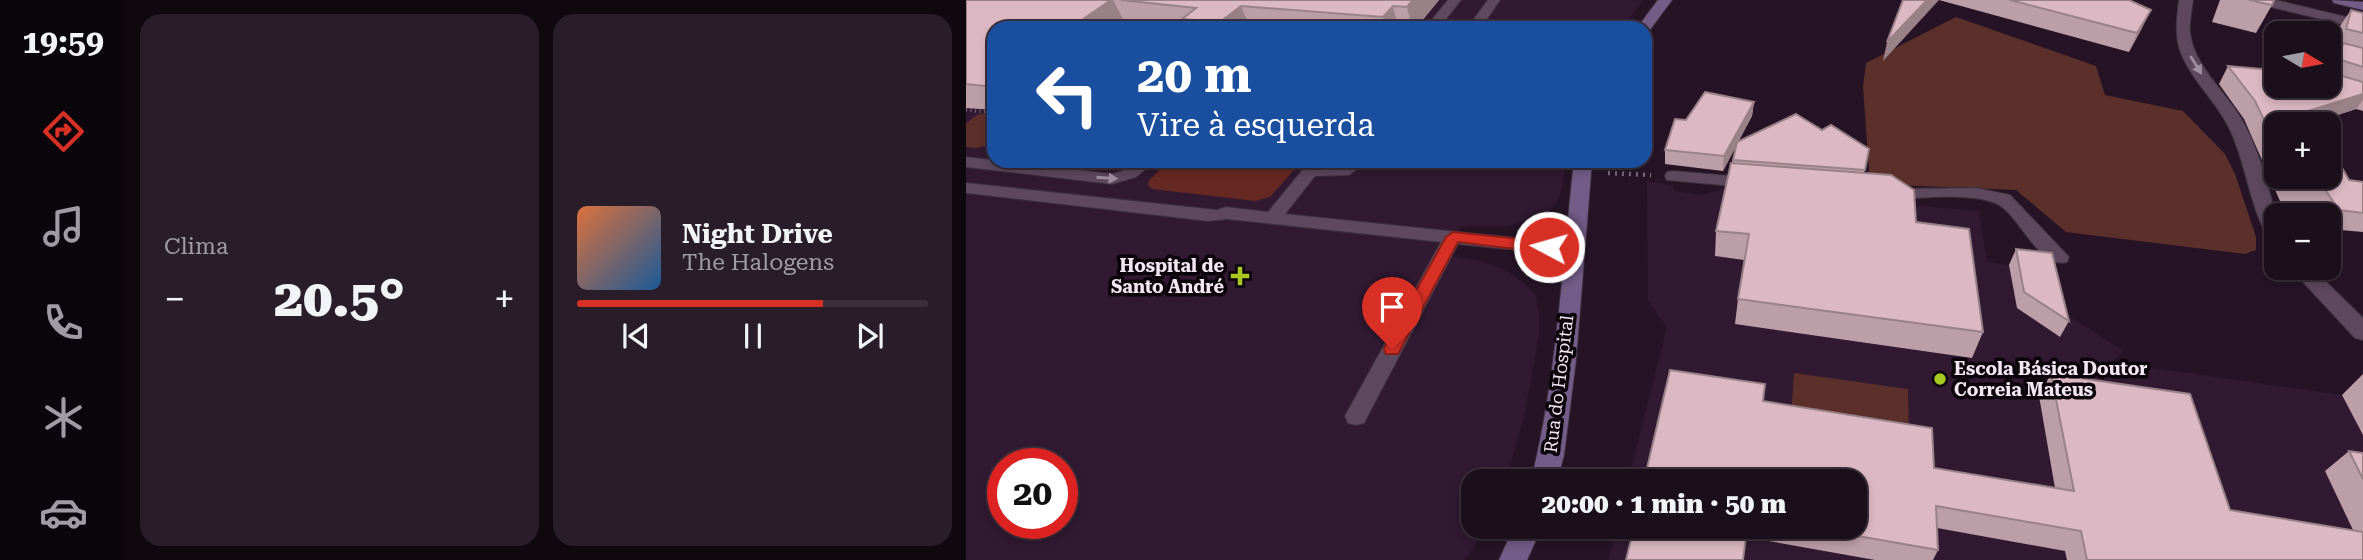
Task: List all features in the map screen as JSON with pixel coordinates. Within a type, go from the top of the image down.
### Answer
[{"type":"main road","points":[[1649,21],[1665,0]]},
{"type":"main road","points":[[2339,0],[2363,6]]},
{"type":"main road","name":"Rua do Hospital","points":[[1547,469],[1564,360],[1583,168]]},
{"type":"main road","points":[[1513,560],[1523,539]]},
{"type":"street","points":[[2186,0],[2184,41],[2200,73],[2238,129],[2245,144],[2259,201],[2264,211]]},
{"type":"street","points":[[2259,0],[2363,25]]},
{"type":"street","points":[[2342,54],[2363,60]]},
{"type":"street","points":[[2312,280],[2363,332]]},
{"type":"lane","points":[[1438,21],[1455,0]]},
{"type":"lane","points":[[1479,21],[1494,0]]},
{"type":"lane","points":[[966,162],[987,163]]},
{"type":"lane","points":[[1033,168],[1112,179],[1123,179],[1139,168]]},
{"type":"lane","points":[[1272,218],[1313,168]]},
{"type":"lane","points":[[1326,168],[1342,171],[1347,168]]},
{"type":"lane","points":[[1673,176],[1777,185]]},
{"type":"lane","points":[[966,179],[1225,208],[1226,213]]},
{"type":"lane","points":[[966,188],[1218,216],[1226,213],[1573,250]]},
{"type":"lane","points":[[1871,193],[1992,194],[2011,204],[2045,245],[2060,257]]},
{"type":"lane","points":[[1356,416],[1453,237]]},
{"type":"path","points":[[966,110],[987,112]]},
{"type":"path","points":[[1601,168],[1673,176]]},
{"type":"shaded area","name":"Hospital de Santo André","points":[[966,0],[1643,0],[1627,21],[987,21],[987,168],[1564,168],[1562,190],[1554,206],[1545,215],[1508,226],[1462,226],[1445,255],[1481,261],[1505,270],[1536,295],[1539,313],[1539,336],[1525,412],[1509,469],[1461,469],[1461,539],[1479,539],[1463,560],[966,560]]},
{"type":"shaded area","points":[[1956,17],[2096,66],[2105,95],[2183,111],[2225,154],[2235,174],[2256,237],[2256,250],[2245,254],[2066,232],[2016,190],[1870,184],[1863,87],[1866,63]]},
{"type":"shaded area","points":[[979,114],[987,115],[987,146],[966,147],[966,123]]},
{"type":"shaded area","points":[[1162,168],[1296,168],[1270,197],[1255,201],[1152,189],[1148,185],[1149,180]]},
{"type":"shaded area","name":"Escola Básica Doutor Correia Mateus","points":[[1647,181],[1672,185],[1675,191],[1702,195],[1721,189],[1979,211],[1987,262],[2044,270],[2053,306],[2124,351],[2112,362],[2363,398],[2363,560],[1608,560],[1614,539],[1867,539],[1867,469],[1631,469],[1667,327],[1648,301]]},
{"type":"shaded area","points":[[1794,373],[1908,389],[1909,435],[1791,416]]},
{"type":"building","points":[[966,0],[1111,0],[1080,21],[987,21],[987,85],[966,84]]},
{"type":"building","points":[[1121,0],[1413,0],[1407,7],[1393,6],[1383,17],[1241,6],[1221,21],[1182,19],[1196,8]]},
{"type":"building","points":[[1903,0],[1927,0],[1887,42]]},
{"type":"building","points":[[2010,0],[2129,0],[2151,10],[2137,33]]},
{"type":"building","points":[[2249,0],[2274,0],[2272,5]]},
{"type":"building","points":[[2351,10],[2363,13],[2363,33],[2346,29]]},
{"type":"building","points":[[2343,43],[2363,48],[2363,67],[2342,60]]},
{"type":"building","points":[[2228,66],[2264,68],[2264,98],[2342,98],[2342,76],[2363,82],[2363,94],[2304,112],[2264,112],[2264,120],[2255,101]]},
{"type":"building","points":[[1705,92],[1754,102],[1724,156],[1665,150],[1675,119],[1686,120]]},
{"type":"building","points":[[1796,114],[1822,130],[1831,125],[1869,149],[1865,170],[1733,160],[1737,142]]},
{"type":"building","points":[[1731,163],[1891,175],[1914,190],[1916,222],[1969,229],[1983,332],[1738,299],[1749,234],[1716,231]]},
{"type":"building","points":[[2341,166],[2349,180],[2363,182],[2363,213],[2341,210],[2341,203],[2334,203],[2325,189],[2341,189]]},
{"type":"building","points":[[2016,249],[2052,253],[2069,321],[2024,292]]},
{"type":"building","points":[[1670,370],[1765,384],[1763,401],[1932,428],[1934,468],[2074,491],[2051,374],[2190,394],[2230,510],[2363,532],[2363,560],[2087,560],[2081,531],[1936,506],[1938,550],[1867,538],[1867,469],[1647,469]]},
{"type":"building","points":[[2349,451],[2363,453],[2363,479]]},
{"type":"building","points":[[1631,539],[1746,539],[1743,560],[1626,560]]},
{"type":"place","name":"Hospital de Santo André","points":[[1240,276]]},
{"type":"place","name":"Escola Básica Doutor Correia Mateus","points":[[1940,379]]},
{"type":"route","points":[[1392,349],[1453,237],[1549,247]]}]
